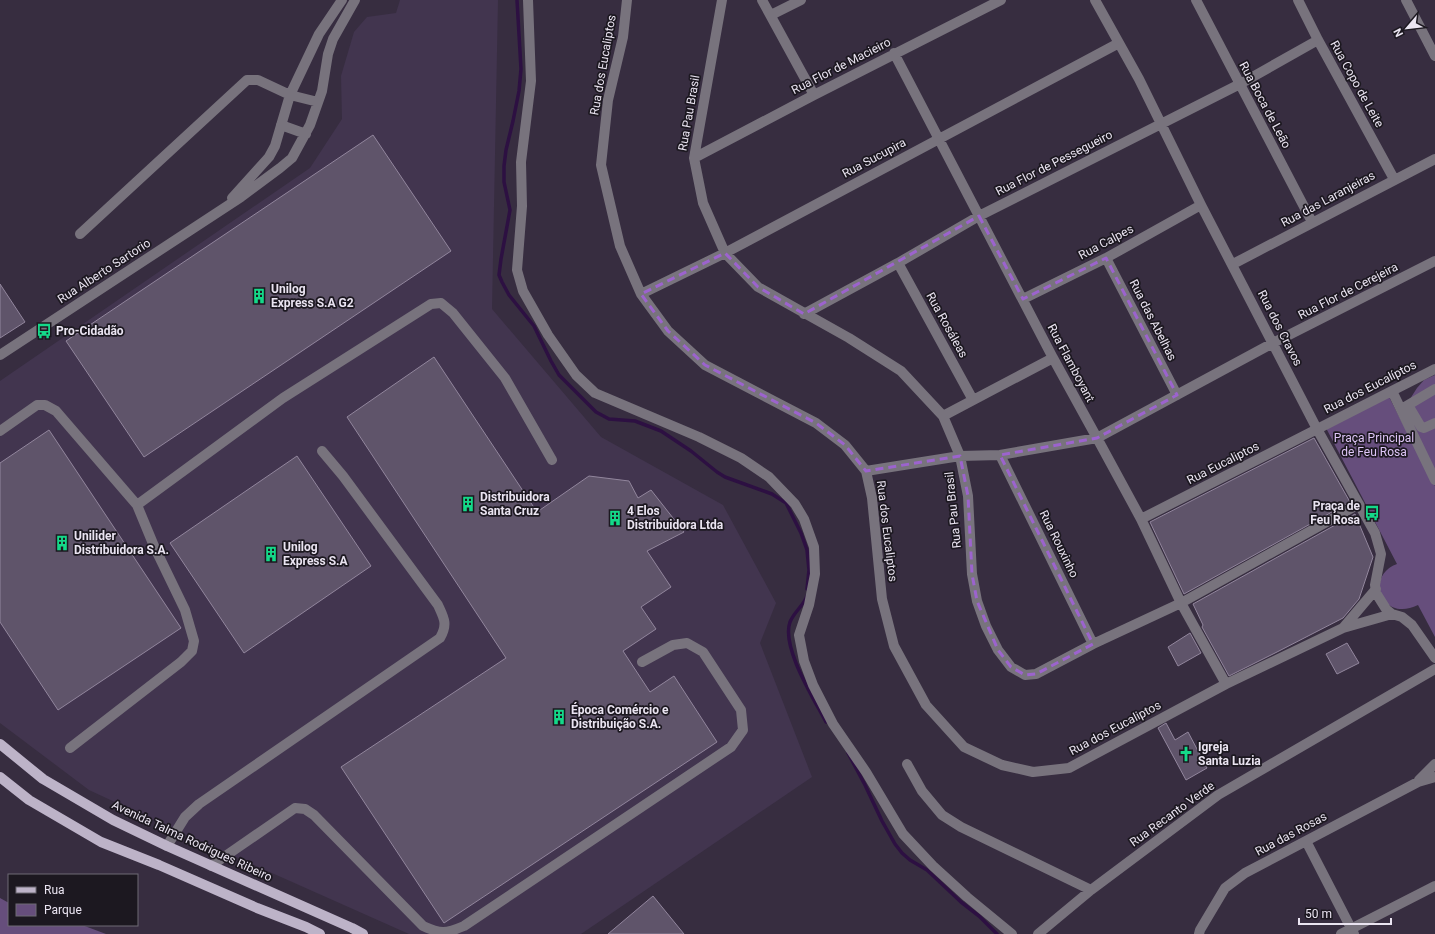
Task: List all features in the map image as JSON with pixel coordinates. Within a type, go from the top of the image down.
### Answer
[{"type":"main road","name":"Avenida Talma Rodrigues Ribeiro","points":[[0,744],[43,779],[113,820],[167,846],[363,934]]},
{"type":"main road","points":[[0,777],[29,800],[101,842],[160,865],[320,934]]},
{"type":"street","name":"Rua Alberto Sartorio","points":[[222,208],[269,157],[275,146],[290,95],[318,34],[342,0]]},
{"type":"street","name":"Rua Alberto Sartorio","points":[[0,355],[222,208],[241,197],[292,158],[306,134],[322,91],[328,54],[333,39],[355,0]]},
{"type":"street","points":[[528,0],[531,81],[521,162],[522,206],[517,270],[523,291],[548,335],[568,364],[576,375],[594,393],[699,437],[741,458],[769,478],[795,504],[804,519],[814,547],[815,574],[809,605],[799,635],[804,661],[813,685],[833,724],[866,772],[903,834],[933,866],[967,897],[1012,934]]},
{"type":"street","name":"Rua dos Eucaliptos","points":[[627,0],[623,37],[608,100],[601,165],[620,246],[641,294],[668,332],[705,365],[816,423],[845,445],[866,471],[872,498],[882,599],[894,646],[926,705],[964,748],[1002,765],[1033,772],[1068,768],[1226,684],[1343,628],[1392,614]]},
{"type":"street","name":"Rua Pau Brasil","points":[[722,0],[694,158],[703,203],[725,253],[758,287],[849,338],[901,371],[943,416],[960,456],[968,496],[972,574],[977,601],[986,626],[998,650],[1011,667],[1025,675],[1036,674],[1094,644],[1181,603],[1359,504]]},
{"type":"street","points":[[762,0],[814,95]]},
{"type":"street","points":[[771,15],[801,0]]},
{"type":"street","name":"Rua Flor de Macieiro","points":[[694,158],[1001,0]]},
{"type":"street","name":"Rua dos Cravos","points":[[1095,0],[1161,124],[1201,205],[1317,429],[1374,533],[1381,554],[1375,585],[1376,589]]},
{"type":"street","name":"Rua Boca de Leão","points":[[1196,0],[1312,222]]},
{"type":"street","name":"Rua Copo de Leite","points":[[1298,0],[1318,40],[1394,179]]},
{"type":"street","points":[[1406,0],[1435,56]]},
{"type":"street","name":"Rua Flor de Pessegueiro","points":[[804,314],[898,263],[979,216],[1240,84],[1318,40]]},
{"type":"street","name":"Rua Sucupira","points":[[641,294],[725,253],[1119,43]]},
{"type":"street","name":"Rua Flamboyant","points":[[894,54],[1053,358],[1140,519],[1181,603],[1226,684]]},
{"type":"street","points":[[80,234],[247,80],[258,80],[290,95],[318,102]]},
{"type":"street","points":[[281,125],[306,134]]},
{"type":"street","name":"Rua das Laranjeiras","points":[[1232,264],[1435,159]]},
{"type":"street","name":"Rua Calpes","points":[[1023,299],[1106,258],[1201,205]]},
{"type":"street","name":"Rua das Abelhas","points":[[1106,258],[1176,395]]},
{"type":"street","name":"Rua Flor de Cerejeira","points":[[866,471],[960,456],[1000,455],[1097,438],[1273,343],[1435,261]]},
{"type":"street","name":"Rua Rosáleas","points":[[898,263],[973,400]]},
{"type":"street","points":[[137,505],[283,398],[431,304],[441,303],[453,313],[505,378],[552,460]]},
{"type":"street","points":[[943,416],[1053,358]]},
{"type":"street","name":"Rua dos Eucalíptos","points":[[1317,429],[1435,369]]},
{"type":"street","points":[[1404,407],[1435,389]]},
{"type":"street","points":[[1392,391],[1421,427],[1424,428],[1435,423]]},
{"type":"street","points":[[0,431],[30,408],[37,405],[46,404],[56,411],[137,505],[154,546],[185,610],[194,641],[192,651],[181,662],[70,748]]},
{"type":"street","points":[[1404,407],[1435,480]]},
{"type":"street","name":"Rua Eucaliptos","points":[[1140,519],[1317,429]]},
{"type":"street","points":[[167,846],[185,817],[199,804],[440,638],[444,632],[445,622],[438,605],[322,450]]},
{"type":"street","name":"Rua Rouxinho","points":[[1000,455],[1094,644]]},
{"type":"street","points":[[1376,589],[1376,593],[1386,609],[1392,614],[1402,617],[1412,625],[1435,658]]},
{"type":"street","name":"Rua dos Eucaliptos","points":[[1343,628],[1376,589]]},
{"type":"street","points":[[211,866],[295,808],[305,809],[314,815],[423,926],[438,933],[453,931],[464,926],[731,747],[743,730],[741,710],[703,652],[687,643],[673,645],[642,662]]},
{"type":"street","name":"Rua Recanto Verde","points":[[1038,934],[1091,890],[1218,795],[1435,669]]},
{"type":"street","points":[[907,764],[922,791],[942,815],[961,827],[1091,890]]},
{"type":"street","name":"Rua das Rosas","points":[[1418,782],[1435,764]]},
{"type":"street","name":"Rua das Rosas","points":[[1199,934],[1225,888],[1245,873],[1418,782],[1435,777]]},
{"type":"street","points":[[1306,841],[1353,932]]},
{"type":"street","points":[[1341,934],[1353,932],[1435,886]]},
{"type":"highlighted area","points":[[979,216],[1023,299],[1106,258],[1177,395],[1097,438],[1000,455],[1093,644],[1036,674],[1025,675],[1011,667],[998,650],[977,601],[972,574],[968,496],[960,456],[866,471],[845,445],[816,423],[705,365],[668,331],[641,294],[725,253],[758,287],[804,314]]},
{"type":"shaded area","points":[[400,0],[498,0],[492,309],[601,437],[723,505],[776,603],[760,643],[812,777],[581,934],[409,934],[89,790],[0,723],[0,381],[310,168],[342,119],[341,76],[354,32],[367,17],[396,13]]},
{"type":"green space","name":"Praça Principal de Feu Rosa","points":[[1435,375],[1435,473],[1412,428],[1410,399],[1424,380]]},
{"type":"green space","name":"Praça Principal de Feu Rosa","points":[[1387,393],[1435,486],[1435,637],[1418,605],[1405,609],[1395,608],[1387,603],[1382,596],[1380,587],[1381,578],[1387,570],[1397,564],[1325,426]]},
{"type":"green space","points":[[0,898],[8,902],[8,926],[85,926],[106,934],[0,934]]},
{"type":"building","name":"Unilog Express S.A G2","points":[[373,135],[451,251],[144,457],[66,341]]},
{"type":"building","points":[[0,284],[25,322],[0,338]]},
{"type":"building","name":"Época Comércio e Distribuição S.A.","points":[[434,357],[537,512],[589,476],[629,481],[638,498],[651,490],[684,532],[647,551],[671,587],[641,607],[656,629],[623,651],[650,692],[674,676],[717,742],[444,923],[341,767],[506,658],[347,417]]},
{"type":"building","name":"Unilider Distribuidora S.A.","points":[[49,430],[181,628],[58,710],[0,622],[0,463]]},
{"type":"building","points":[[1314,438],[1350,502],[1184,594],[1150,522]]},
{"type":"building","name":"Unilog Express S.A","points":[[297,456],[371,566],[244,653],[170,543]]},
{"type":"building","points":[[1355,514],[1373,557],[1359,599],[1343,618],[1229,676],[1202,627],[1203,625],[1193,604]]},
{"type":"building","points":[[1190,633],[1201,653],[1178,666],[1168,647]]},
{"type":"building","points":[[1347,643],[1359,663],[1337,674],[1326,654]]},
{"type":"building","name":"Igreja Santa Luzia","points":[[1166,723],[1175,740],[1188,732],[1207,768],[1186,780],[1158,728]]},
{"type":"building","points":[[653,896],[684,934],[608,934]]},
{"type":"waterway","points":[[517,0],[521,69],[519,91],[504,166],[504,182],[510,210],[499,275],[502,282],[509,295],[534,326],[559,375],[596,412],[609,419],[635,421],[661,431],[691,451],[725,477],[772,494],[786,503],[801,533],[807,550],[809,570],[807,589]]},
{"type":"waterway","points":[[807,596],[790,622],[788,633],[794,659],[826,722]]},
{"type":"waterway","points":[[848,753],[882,821],[902,853],[910,860],[927,870],[997,934]]},
{"type":"place","name":"Unilog Express S.A G2","points":[[259,296]]},
{"type":"place","name":"Pro-Cidadão","points":[[44,331]]},
{"type":"place","name":"Distribuidora Santa Cruz","points":[[468,504]]},
{"type":"place","name":"Praça de Feu Rosa","points":[[1372,513]]},
{"type":"place","name":"4 Elos Distribuidora Ltda","points":[[615,518]]},
{"type":"place","name":"Unilider Distribuidora S.A.","points":[[62,543]]},
{"type":"place","name":"Unilog Express S.A","points":[[271,554]]},
{"type":"place","name":"Época Comércio e Distribuição S.A.","points":[[559,717]]},
{"type":"place","name":"Igreja Santa Luzia","points":[[1186,754]]}]
